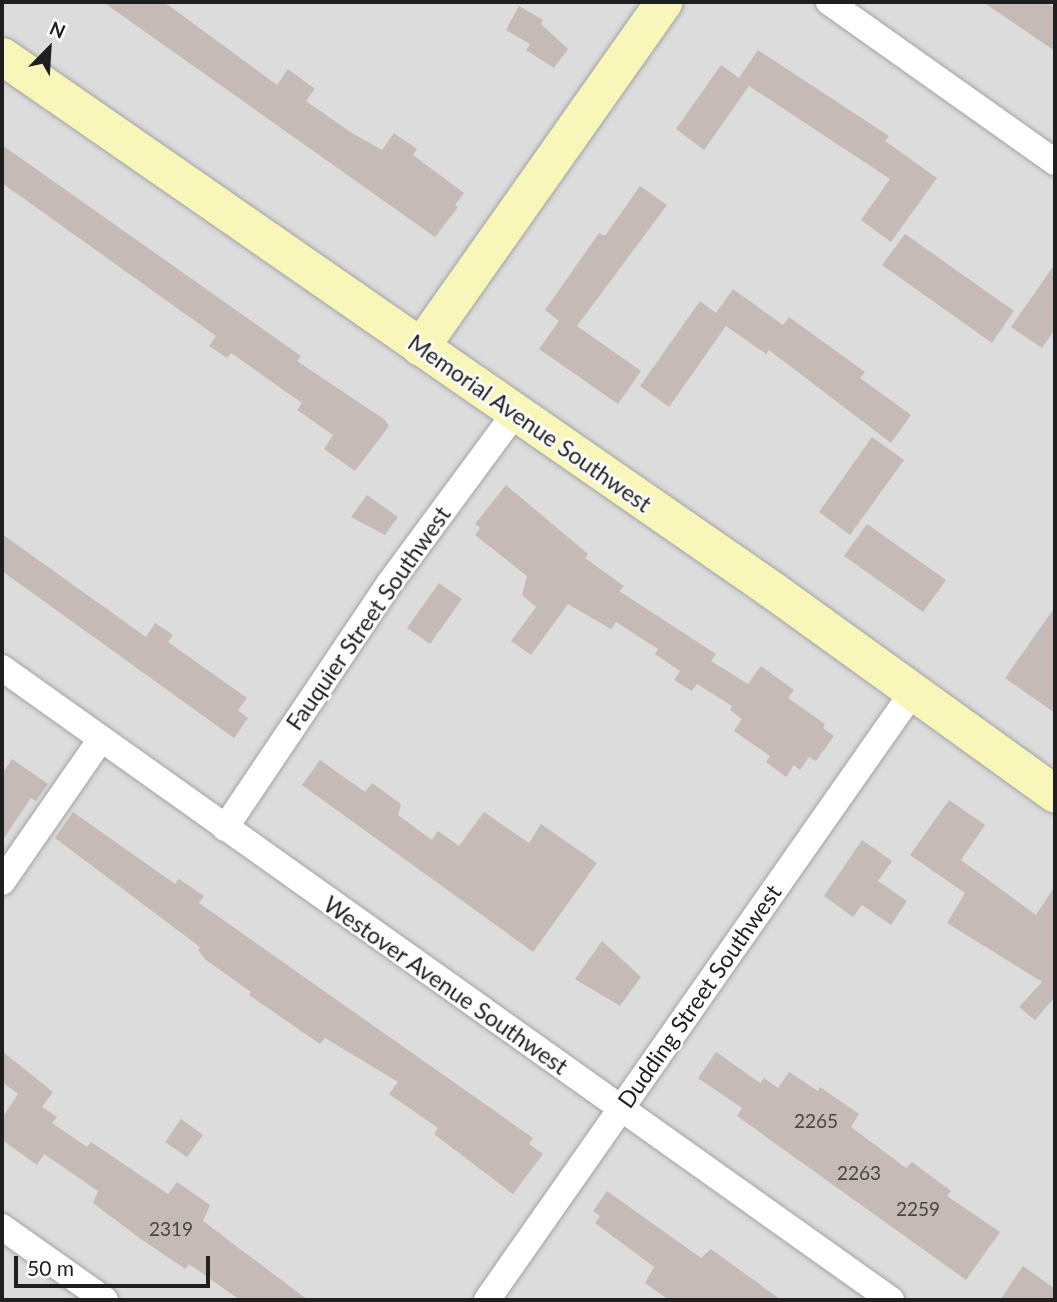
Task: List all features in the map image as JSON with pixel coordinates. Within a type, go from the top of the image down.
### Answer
[{"type":"street","points":[[420,347],[663,2]]},
{"type":"street","points":[[830,2],[1055,162]]},
{"type":"street","name":"Memorial Avenue Southwest","points":[[2,56],[516,412],[1055,794]]},
{"type":"street","name":"Fauquier Street Southwest","points":[[225,828],[389,584],[516,412]]},
{"type":"street","name":"Westover Avenue Southwest","points":[[2,668],[891,1300]]},
{"type":"street","name":"Dudding Street Southwest","points":[[487,1300],[912,693]]},
{"type":"street","points":[[2,882],[101,739]]},
{"type":"street","points":[[2,1227],[105,1300]]},
{"type":"shaded area","points":[[2,2],[1055,2],[1055,1300],[2,1300]]},
{"type":"building","points":[[103,2],[164,2],[277,85],[288,69],[315,89],[306,101],[352,133],[382,150],[394,133],[417,149],[413,155],[464,193],[455,205],[458,207],[435,237]]},
{"type":"building","points":[[983,2],[1046,2],[1055,8],[1055,51]]},
{"type":"building","points":[[519,6],[543,20],[541,24],[568,49],[554,68],[526,50],[530,44],[506,30]]},
{"type":"building","points":[[758,50],[889,136],[885,141],[937,178],[891,242],[861,220],[890,179],[749,86],[704,150],[676,129],[721,65],[739,78]]},
{"type":"building","points":[[2,145],[301,356],[297,361],[385,420],[389,426],[355,471],[324,449],[333,435],[297,410],[302,403],[231,353],[227,358],[209,346],[216,336],[2,183]]},
{"type":"building","points":[[640,186],[667,205],[577,326],[641,371],[618,404],[539,349],[559,321],[545,310],[599,233],[605,236]]},
{"type":"building","points":[[905,234],[1014,311],[992,343],[882,265]]},
{"type":"building","points":[[1055,264],[1055,329],[1042,348],[1011,327]]},
{"type":"building","points":[[733,289],[783,325],[789,317],[865,372],[860,378],[911,415],[891,443],[769,350],[766,354],[726,326],[669,407],[640,386],[700,301],[716,313]]},
{"type":"building","points":[[872,437],[904,460],[850,535],[819,512]]},
{"type":"building","points":[[506,485],[588,554],[585,558],[624,586],[619,591],[716,654],[711,661],[748,684],[761,666],[794,690],[788,698],[825,724],[823,728],[834,736],[816,761],[809,757],[800,770],[794,765],[786,777],[766,762],[770,756],[734,731],[742,719],[730,710],[732,706],[697,684],[692,691],[674,680],[680,671],[655,654],[658,649],[616,622],[611,629],[568,604],[531,655],[511,641],[536,607],[522,595],[527,576],[475,535],[480,528],[475,524]]},
{"type":"building","points":[[367,495],[398,517],[385,535],[351,517]]},
{"type":"building","points":[[867,524],[946,580],[923,612],[844,556]]},
{"type":"building","points":[[2,534],[146,637],[155,623],[173,635],[168,642],[247,698],[238,710],[248,718],[234,738],[2,571]]},
{"type":"building","points":[[439,583],[462,599],[430,644],[407,628]]},
{"type":"building","points":[[1055,607],[1055,713],[1005,678]]},
{"type":"building","points":[[12,759],[48,784],[36,801],[31,798],[2,841],[2,774]]},
{"type":"building","points":[[320,760],[365,792],[372,783],[401,804],[398,815],[432,840],[438,831],[459,846],[484,812],[529,843],[541,824],[597,863],[533,952],[302,785]]},
{"type":"building","points":[[949,800],[985,825],[961,860],[1036,915],[1055,886],[1055,997],[1035,1020],[1019,1007],[1042,982],[947,923],[965,893],[910,855]]},
{"type":"building","points":[[73,812],[175,884],[179,879],[204,896],[199,903],[533,1138],[529,1144],[543,1154],[513,1194],[434,1134],[438,1128],[389,1094],[398,1082],[325,1038],[320,1044],[249,995],[251,992],[206,960],[198,950],[200,947],[55,838]]},
{"type":"building","points":[[862,840],[892,861],[878,881],[907,901],[891,925],[862,905],[853,917],[824,896]]},
{"type":"building","points":[[602,941],[641,977],[620,1006],[575,979]]},
{"type":"building","points":[[2,1051],[53,1092],[42,1107],[57,1117],[52,1123],[87,1147],[91,1142],[168,1194],[177,1182],[210,1205],[203,1221],[308,1300],[240,1300],[189,1264],[185,1269],[141,1239],[93,1203],[98,1191],[44,1154],[37,1165],[2,1140],[2,1118],[18,1094],[2,1082]]},
{"type":"building","points":[[716,1052],[760,1083],[764,1078],[778,1088],[789,1072],[818,1091],[820,1087],[859,1114],[851,1127],[906,1168],[912,1162],[951,1191],[947,1196],[1000,1232],[966,1280],[737,1116],[742,1108],[698,1078]]},
{"type":"building","points":[[181,1119],[203,1135],[187,1157],[165,1142]]},
{"type":"building","points":[[607,1191],[701,1258],[711,1249],[781,1300],[669,1300],[645,1283],[654,1267],[595,1223],[600,1216],[593,1211]]},
{"type":"building","points":[[1023,1266],[1055,1289],[1055,1300],[1000,1300]]}]
